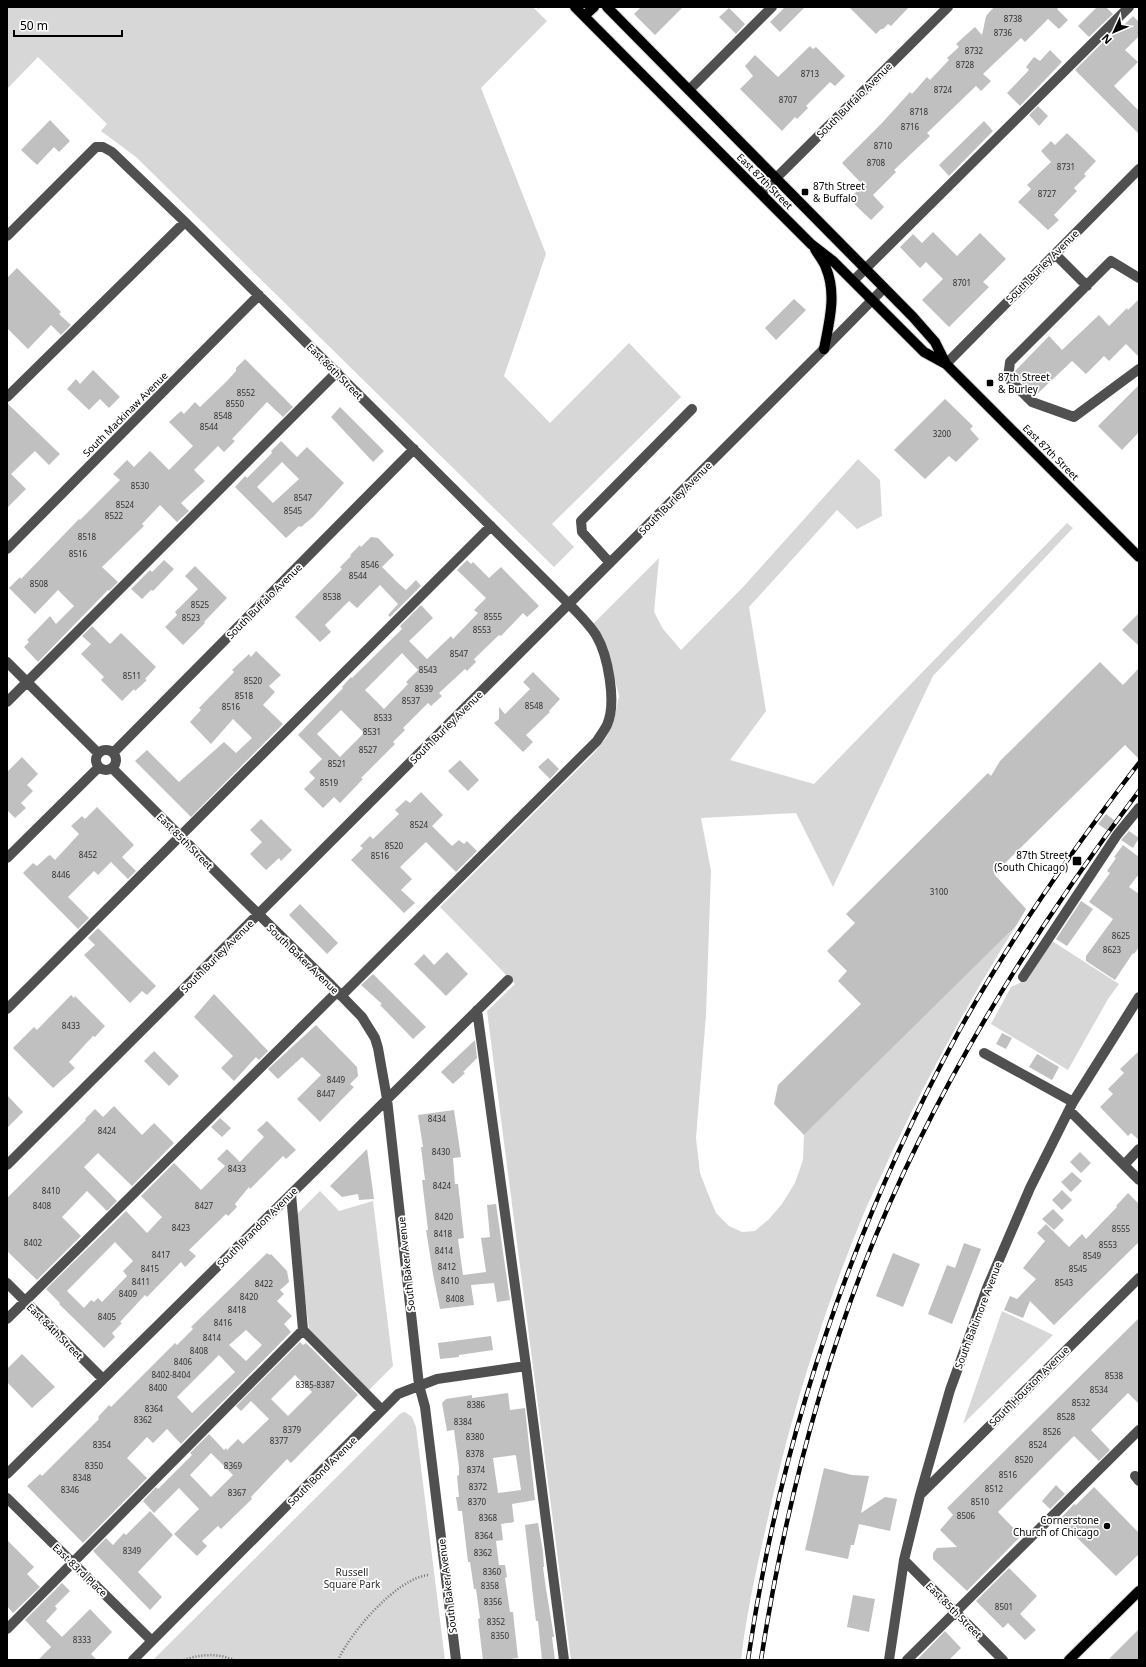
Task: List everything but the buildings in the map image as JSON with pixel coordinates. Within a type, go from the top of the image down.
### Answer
[{"type":"main road","name":"East 87th Street","points":[[575,7],[811,244],[854,280],[924,352],[946,364],[1139,557]]},
{"type":"main road","points":[[584,16],[594,7]]},
{"type":"main road","name":"East 87th Street","points":[[607,7],[884,288],[935,342],[946,364]]},
{"type":"main road","points":[[811,244],[826,268],[829,280],[831,316],[824,349]]},
{"type":"main road","points":[[1069,1660],[1139,1591]]},
{"type":"street","points":[[689,90],[772,7]]},
{"type":"street","name":"South Buffalo Avenue","points":[[761,194],[775,178],[948,7]]},
{"type":"street","points":[[854,280],[1129,7]]},
{"type":"street","name":"East 86th Street","points":[[7,236],[96,147],[103,147],[112,152],[337,372],[569,604],[596,634],[605,659],[612,690],[611,709],[607,725],[597,741],[7,1319]]},
{"type":"street","name":"South Burley Avenue","points":[[946,364],[1139,169]]},
{"type":"street","points":[[7,397],[185,222]]},
{"type":"street","points":[[1055,254],[1087,286]]},
{"type":"street","points":[[1139,278],[1111,261],[1010,362],[1008,378],[1032,402],[1074,417],[1139,369]]},
{"type":"street","name":"South Burley Avenue","points":[[7,1165],[884,288]]},
{"type":"street","name":"South Mackinaw Avenue","points":[[7,549],[259,295]]},
{"type":"street","points":[[7,702],[337,372]]},
{"type":"street","points":[[610,563],[582,532],[581,521],[692,409]]},
{"type":"street","name":"South Buffalo Avenue","points":[[114,752],[414,449]]},
{"type":"street","points":[[7,1009],[491,526]]},
{"type":"street","points":[[7,662],[98,754]]},
{"type":"street","points":[[106,749],[114,752],[117,758],[112,768],[104,770],[99,767],[96,759],[98,754],[106,749]]},
{"type":"street","points":[[7,858],[99,767]]},
{"type":"street","name":"East 85th Street","points":[[112,768],[258,915]]},
{"type":"street","points":[[1023,978],[1117,835],[1139,808]]},
{"type":"street","name":"South Baker Avenue","points":[[258,915],[362,1017],[375,1038],[378,1048],[387,1099],[419,1385],[425,1407],[456,1660]]},
{"type":"street","name":"South Brandon Avenue","points":[[7,1474],[508,980]]},
{"type":"street","name":"South Baltimore Avenue","points":[[889,1660],[904,1560],[920,1495],[950,1390],[987,1288],[1030,1188],[1071,1106],[1139,997]]},
{"type":"street","points":[[477,1010],[526,1366],[564,1660]]},
{"type":"street","points":[[984,1053],[1071,1106],[1139,1180]]},
{"type":"street","points":[[1124,1165],[1139,1149]]},
{"type":"street","points":[[291,1194],[303,1330],[382,1410]]},
{"type":"street","name":"South Houston Avenue","points":[[920,1495],[1139,1278]]},
{"type":"street","name":"East 84th Street","points":[[7,1283],[103,1380]]},
{"type":"street","points":[[7,1629],[303,1330]]},
{"type":"street","name":"South Bond Avenue","points":[[133,1660],[398,1394],[437,1379],[526,1366]]},
{"type":"street","points":[[907,1660],[1139,1430]]},
{"type":"street","name":"East 83rd Place","points":[[7,1498],[152,1641]]},
{"type":"street","name":"East 85th Street","points":[[904,1560],[1004,1660]]},
{"type":"path","points":[[338,1660],[350,1639],[378,1607],[410,1581],[428,1575]]},
{"type":"path","points":[[184,1660],[194,1656],[206,1655],[220,1656],[234,1660]]},
{"type":"green space","points":[[7,7],[533,7],[547,21],[481,88],[546,254],[504,376],[550,423],[629,343],[681,397],[552,524],[574,547],[554,567],[136,157],[101,131],[107,124],[38,57],[7,89]]},
{"type":"green space","points":[[858,459],[880,480],[882,516],[857,529],[837,510],[749,607],[766,711],[730,760],[814,784],[1067,523],[1073,528],[933,676],[833,887],[796,813],[701,818],[711,871],[706,1015],[696,1138],[700,1173],[716,1213],[729,1226],[742,1232],[755,1231],[769,1219],[782,1204],[795,1183],[803,1160],[804,1135],[1016,926],[965,1010],[919,1097],[867,1206],[834,1290],[808,1368],[785,1447],[755,1577],[741,1660],[571,1660],[487,1011],[515,984],[440,907],[594,753],[606,738],[614,720],[619,696],[608,653],[592,625],[659,558],[654,612],[663,629],[681,650],[744,586]]},
{"type":"green space","points":[[1052,941],[1119,984],[1108,999],[1068,1070],[991,1024],[1011,987],[1028,979]]},
{"type":"green space","points":[[320,1191],[339,1211],[373,1201],[393,1366],[369,1390],[309,1329],[295,1216]]},
{"type":"green space","points":[[1002,1311],[1053,1335],[963,1424]]},
{"type":"green space","name":"Russell Square Park","points":[[405,1412],[412,1417],[416,1427],[445,1660],[153,1660],[401,1413]]},
{"type":"railway","points":[[748,1660],[762,1578],[779,1496],[801,1416],[825,1336],[885,1181],[921,1105],[959,1031],[979,996],[1044,894],[1090,828],[1139,763]]},
{"type":"railway","points":[[761,1660],[779,1559],[815,1410],[846,1313],[890,1202],[952,1078],[986,1018],[1022,959],[1060,902],[1099,845],[1139,791]]},
{"type":"place","name":"87th Street & Buffalo","points":[[805,192]]},
{"type":"place","name":"87th Street & Burley","points":[[990,383]]},
{"type":"place","name":"87th Street (South Chicago)","points":[[1077,861]]},
{"type":"place","name":"Cornerstone Church of Chicago","points":[[1107,1526]]}]
